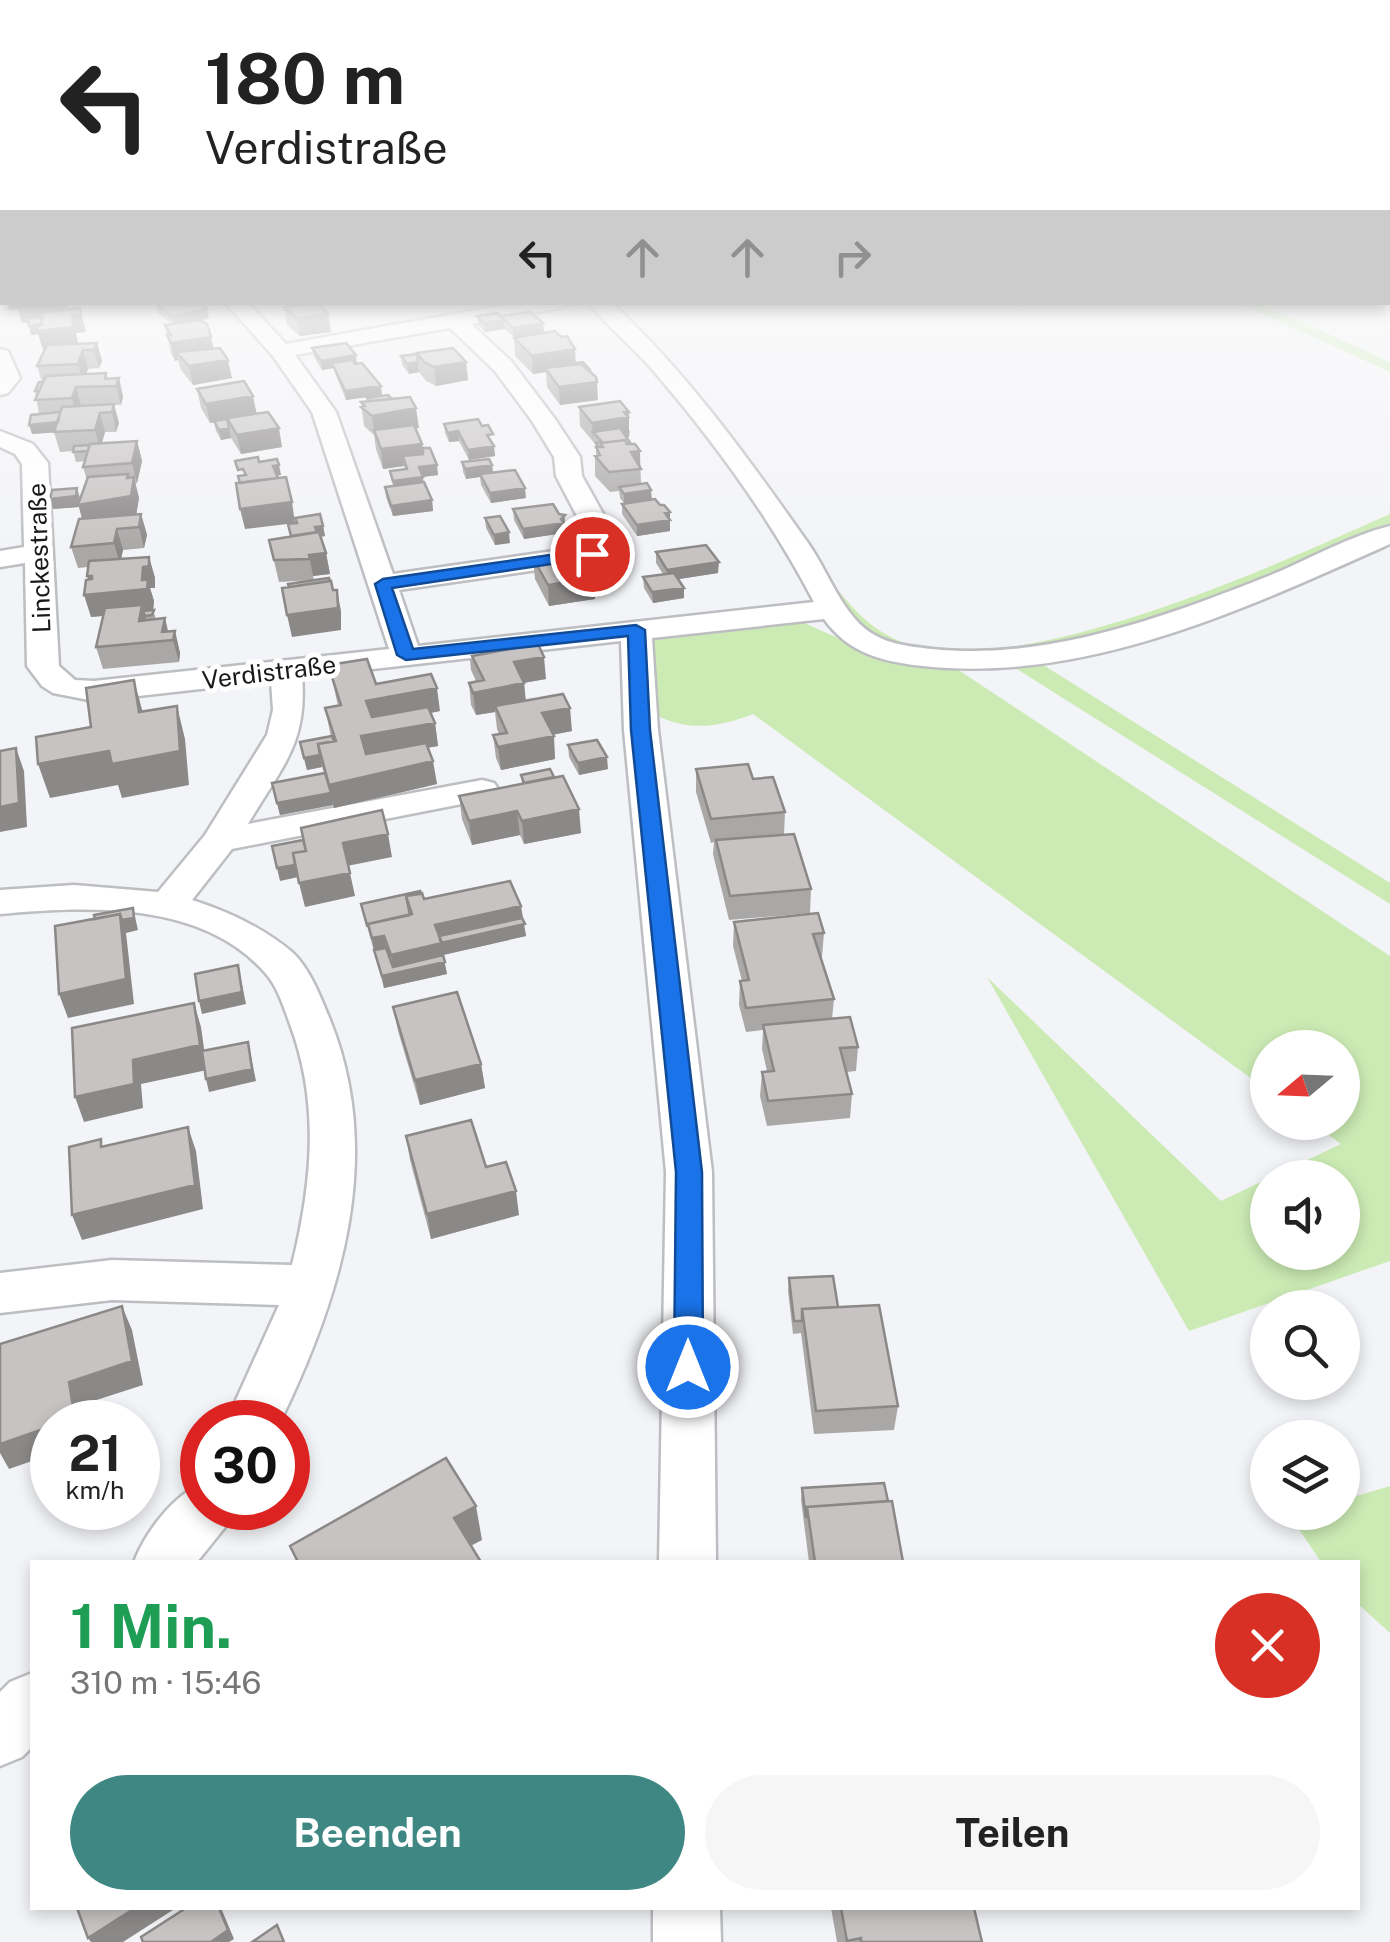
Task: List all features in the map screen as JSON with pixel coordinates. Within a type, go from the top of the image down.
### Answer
[{"type":"street","points":[[295,371],[324,412],[406,655]]},
{"type":"street","points":[[383,584],[592,554],[602,538],[569,476],[566,457],[506,371]]},
{"type":"street","points":[[669,371],[691,396],[817,574],[832,609],[852,634],[884,651],[962,663],[1084,645],[1163,624],[1266,588],[1390,534]]},
{"type":"street","name":"Linckestraße","points":[[0,438],[24,448],[35,463],[43,666],[52,682],[64,688]]},
{"type":"street","points":[[0,559],[38,553]]},
{"type":"street","name":"Verdistraße","points":[[64,688],[94,691],[832,609]]},
{"type":"street","points":[[636,630],[641,730],[689,1172],[688,1560]]},
{"type":"street","points":[[170,904],[220,840],[284,736],[289,710],[286,671]]},
{"type":"street","points":[[220,840],[482,790]]},
{"type":"street","points":[[0,902],[52,896],[128,897],[170,904],[232,928],[282,966],[316,1030],[332,1099],[332,1188],[312,1286],[265,1400]]},
{"type":"street","points":[[0,1293],[112,1280],[312,1286]]},
{"type":"street","points":[[164,1560],[188,1530]]},
{"type":"street","points":[[0,1734],[30,1706]]},
{"type":"street","points":[[688,1910],[688,1942]]},
{"type":"green space","points":[[1390,514],[1390,526],[1203,602],[1128,627],[1052,646],[980,655],[917,651],[866,632],[846,612],[822,570],[860,614],[887,635],[935,650],[995,649],[1065,636],[1138,615],[1282,561]]},
{"type":"green space","points":[[796,619],[893,658],[957,669],[1390,956],[1390,1261],[1307,1290],[1250,1290],[1250,1310],[1189,1331],[987,977],[1221,1201],[1250,1187],[1250,1270],[1360,1270],[1360,1160],[1307,1160],[1341,1144],[1335,1140],[1360,1140],[1360,1030],[1250,1030],[1250,1078],[753,714],[704,726],[680,724],[656,715],[646,634]]},
{"type":"green space","points":[[1037,661],[1390,883],[1390,904],[1012,666]]},
{"type":"green space","points":[[1390,1486],[1390,1633],[1360,1606],[1360,1560],[1320,1560],[1299,1530],[1360,1530],[1360,1495]]},
{"type":"building","points":[[336,371],[368,371],[381,386],[345,391]]},
{"type":"building","points":[[547,371],[589,371],[597,382],[559,387]]},
{"type":"building","points":[[106,373],[105,379],[119,378],[116,386],[76,387],[72,398],[35,400],[46,376]]},
{"type":"building","points":[[244,381],[253,396],[206,404],[197,389]]},
{"type":"building","points":[[388,395],[392,399],[367,398]]},
{"type":"building","points":[[410,397],[416,408],[372,416],[361,407],[365,406],[361,402]]},
{"type":"building","points":[[620,401],[629,412],[624,412],[628,417],[592,423],[579,407]]},
{"type":"building","points":[[114,404],[112,412],[100,413],[95,430],[54,432],[62,407]]},
{"type":"building","points":[[60,412],[58,422],[29,425],[31,415]]},
{"type":"building","points":[[268,412],[279,428],[237,435],[227,418]]},
{"type":"building","points":[[227,419],[229,428],[219,430],[214,421]]},
{"type":"building","points":[[478,419],[482,426],[488,425],[493,434],[487,435],[494,446],[468,450],[458,431],[448,433],[444,424]]},
{"type":"building","points":[[414,425],[422,444],[381,449],[374,430]]},
{"type":"building","points":[[620,428],[631,444],[625,440],[601,443],[599,447],[596,443],[602,442],[593,432]]},
{"type":"building","points":[[625,440],[640,451],[631,452],[641,469],[609,472],[595,456],[600,455],[596,447]]},
{"type":"building","points":[[137,441],[132,463],[83,467],[90,444]]},
{"type":"building","points":[[89,445],[88,451],[73,452],[74,446]]},
{"type":"building","points":[[423,448],[430,448],[437,465],[419,467],[423,477],[393,481],[390,471],[407,469],[403,456],[423,454]]},
{"type":"building","points":[[258,457],[259,462],[277,459],[279,465],[273,466],[278,478],[240,483],[238,476],[246,475],[243,469],[238,470],[235,461]]},
{"type":"building","points":[[489,459],[492,465],[465,469],[462,462]]},
{"type":"building","points":[[515,470],[525,488],[490,493],[480,474]]},
{"type":"building","points":[[128,474],[127,478],[134,477],[131,496],[78,505],[88,477]]},
{"type":"building","points":[[286,477],[292,502],[240,509],[236,483]]},
{"type":"building","points":[[424,482],[432,500],[391,506],[385,487]]},
{"type":"building","points":[[647,483],[651,490],[624,494],[619,487]]},
{"type":"building","points":[[77,488],[76,496],[50,499],[52,490]]},
{"type":"building","points":[[655,499],[670,512],[665,513],[670,520],[637,525],[622,504]]},
{"type":"building","points":[[553,504],[559,514],[565,515],[561,519],[564,523],[523,529],[513,509]]},
{"type":"building","points":[[141,514],[139,527],[117,529],[114,543],[71,547],[79,519]]},
{"type":"building","points":[[320,514],[323,526],[315,527],[317,532],[291,536],[288,524],[297,523],[295,518]]},
{"type":"building","points":[[500,516],[509,532],[494,535],[485,518]]},
{"type":"building","points":[[319,532],[326,553],[309,555],[310,559],[274,560],[269,540]]},
{"type":"building","points":[[706,545],[719,562],[667,570],[656,552]]},
{"type":"building","points":[[619,549],[628,564],[591,568],[589,560],[582,557]]},
{"type":"building","points":[[579,551],[584,561],[589,560],[594,578],[548,585],[533,558]]},
{"type":"building","points":[[149,557],[142,580],[148,579],[147,589],[84,595],[86,580],[92,579],[87,576],[89,561]]},
{"type":"building","points":[[674,573],[684,588],[652,592],[643,577]]},
{"type":"building","points":[[329,578],[330,581],[289,587],[288,584]]},
{"type":"building","points":[[331,581],[333,590],[337,590],[338,608],[287,615],[282,588]]},
{"type":"building","points":[[142,605],[139,621],[165,618],[162,632],[175,631],[173,640],[96,647],[105,608]]},
{"type":"building","points":[[538,644],[544,657],[514,662],[524,683],[473,693],[469,683],[484,680],[472,656]]},
{"type":"building","points":[[367,659],[376,684],[431,674],[437,688],[366,701],[372,717],[428,707],[435,723],[361,736],[366,754],[426,743],[433,761],[329,785],[318,744],[336,741],[325,708],[341,705],[331,674],[338,673],[335,664]]},
{"type":"building","points":[[134,680],[139,712],[177,706],[180,751],[112,764],[109,751],[38,764],[36,737],[91,727],[86,688]]},
{"type":"building","points":[[563,694],[570,708],[542,713],[554,736],[498,747],[493,735],[507,733],[495,706]]},
{"type":"building","points":[[332,736],[334,741],[318,744],[320,755],[304,758],[300,742]]},
{"type":"building","points":[[597,740],[607,757],[578,763],[568,745]]},
{"type":"building","points":[[16,748],[19,803],[0,807],[0,751]]},
{"type":"building","points":[[748,764],[753,779],[773,777],[785,812],[711,819],[696,769]]},
{"type":"building","points":[[550,769],[554,777],[524,783],[521,775]]},
{"type":"building","points":[[325,773],[331,793],[277,803],[272,783]]},
{"type":"building","points":[[563,776],[579,809],[522,821],[517,811],[469,821],[459,796]]},
{"type":"building","points":[[382,810],[388,834],[343,843],[350,873],[299,883],[293,853],[306,851],[301,828]]},
{"type":"building","points":[[794,834],[811,889],[730,896],[716,840]]},
{"type":"building","points":[[303,840],[306,851],[293,853],[295,865],[277,868],[272,846]]},
{"type":"building","points":[[510,881],[521,906],[435,925],[442,943],[391,955],[384,936],[372,938],[368,924],[412,914],[406,896],[422,893],[424,899]]},
{"type":"building","points":[[420,891],[406,896],[410,915],[367,925],[361,904]]},
{"type":"building","points":[[133,908],[134,918],[122,920],[120,914],[95,919],[94,915]]},
{"type":"building","points":[[818,913],[824,933],[813,934],[834,999],[746,1008],[740,981],[749,980],[734,922]]},
{"type":"building","points":[[120,914],[126,979],[59,994],[55,926]]},
{"type":"building","points":[[522,918],[525,924],[441,943],[439,936]]},
{"type":"building","points":[[386,948],[393,967],[443,955],[445,962],[382,976],[374,950]]},
{"type":"building","points":[[238,965],[242,992],[199,1001],[195,974]]},
{"type":"building","points":[[457,992],[481,1064],[415,1080],[393,1007]]},
{"type":"building","points":[[194,1003],[200,1045],[133,1060],[134,1084],[75,1097],[72,1028]]},
{"type":"building","points":[[850,1017],[858,1047],[840,1048],[852,1094],[768,1101],[762,1072],[774,1071],[763,1025]]},
{"type":"building","points":[[248,1042],[252,1069],[206,1079],[202,1051]]},
{"type":"building","points":[[471,1120],[486,1167],[506,1162],[516,1191],[427,1214],[406,1136]]},
{"type":"building","points":[[188,1127],[195,1185],[72,1215],[69,1147],[101,1139],[101,1147]]},
{"type":"building","points":[[833,1276],[838,1307],[802,1309],[802,1321],[794,1321],[789,1278]]},
{"type":"building","points":[[879,1305],[898,1406],[816,1411],[802,1309]]},
{"type":"building","points":[[122,1306],[132,1361],[69,1382],[72,1400],[30,1400],[30,1434],[0,1444],[0,1344]]},
{"type":"building","points":[[446,1458],[476,1506],[454,1518],[480,1560],[297,1560],[290,1546]]},
{"type":"building","points":[[884,1483],[888,1501],[807,1507],[806,1518],[802,1488]]},
{"type":"building","points":[[892,1501],[903,1560],[815,1560],[807,1507]]},
{"type":"building","points":[[78,1910],[132,1910],[88,1938]]},
{"type":"building","points":[[183,1910],[220,1910],[228,1930],[211,1942],[143,1942],[141,1937]]},
{"type":"building","points":[[841,1910],[974,1910],[982,1942],[861,1942],[861,1938],[847,1941]]},
{"type":"building","points":[[277,1925],[284,1942],[252,1942]]},
{"type":"route","points":[[592,554],[383,584],[406,655],[636,630],[641,730],[689,1172],[688,1367]]}]
